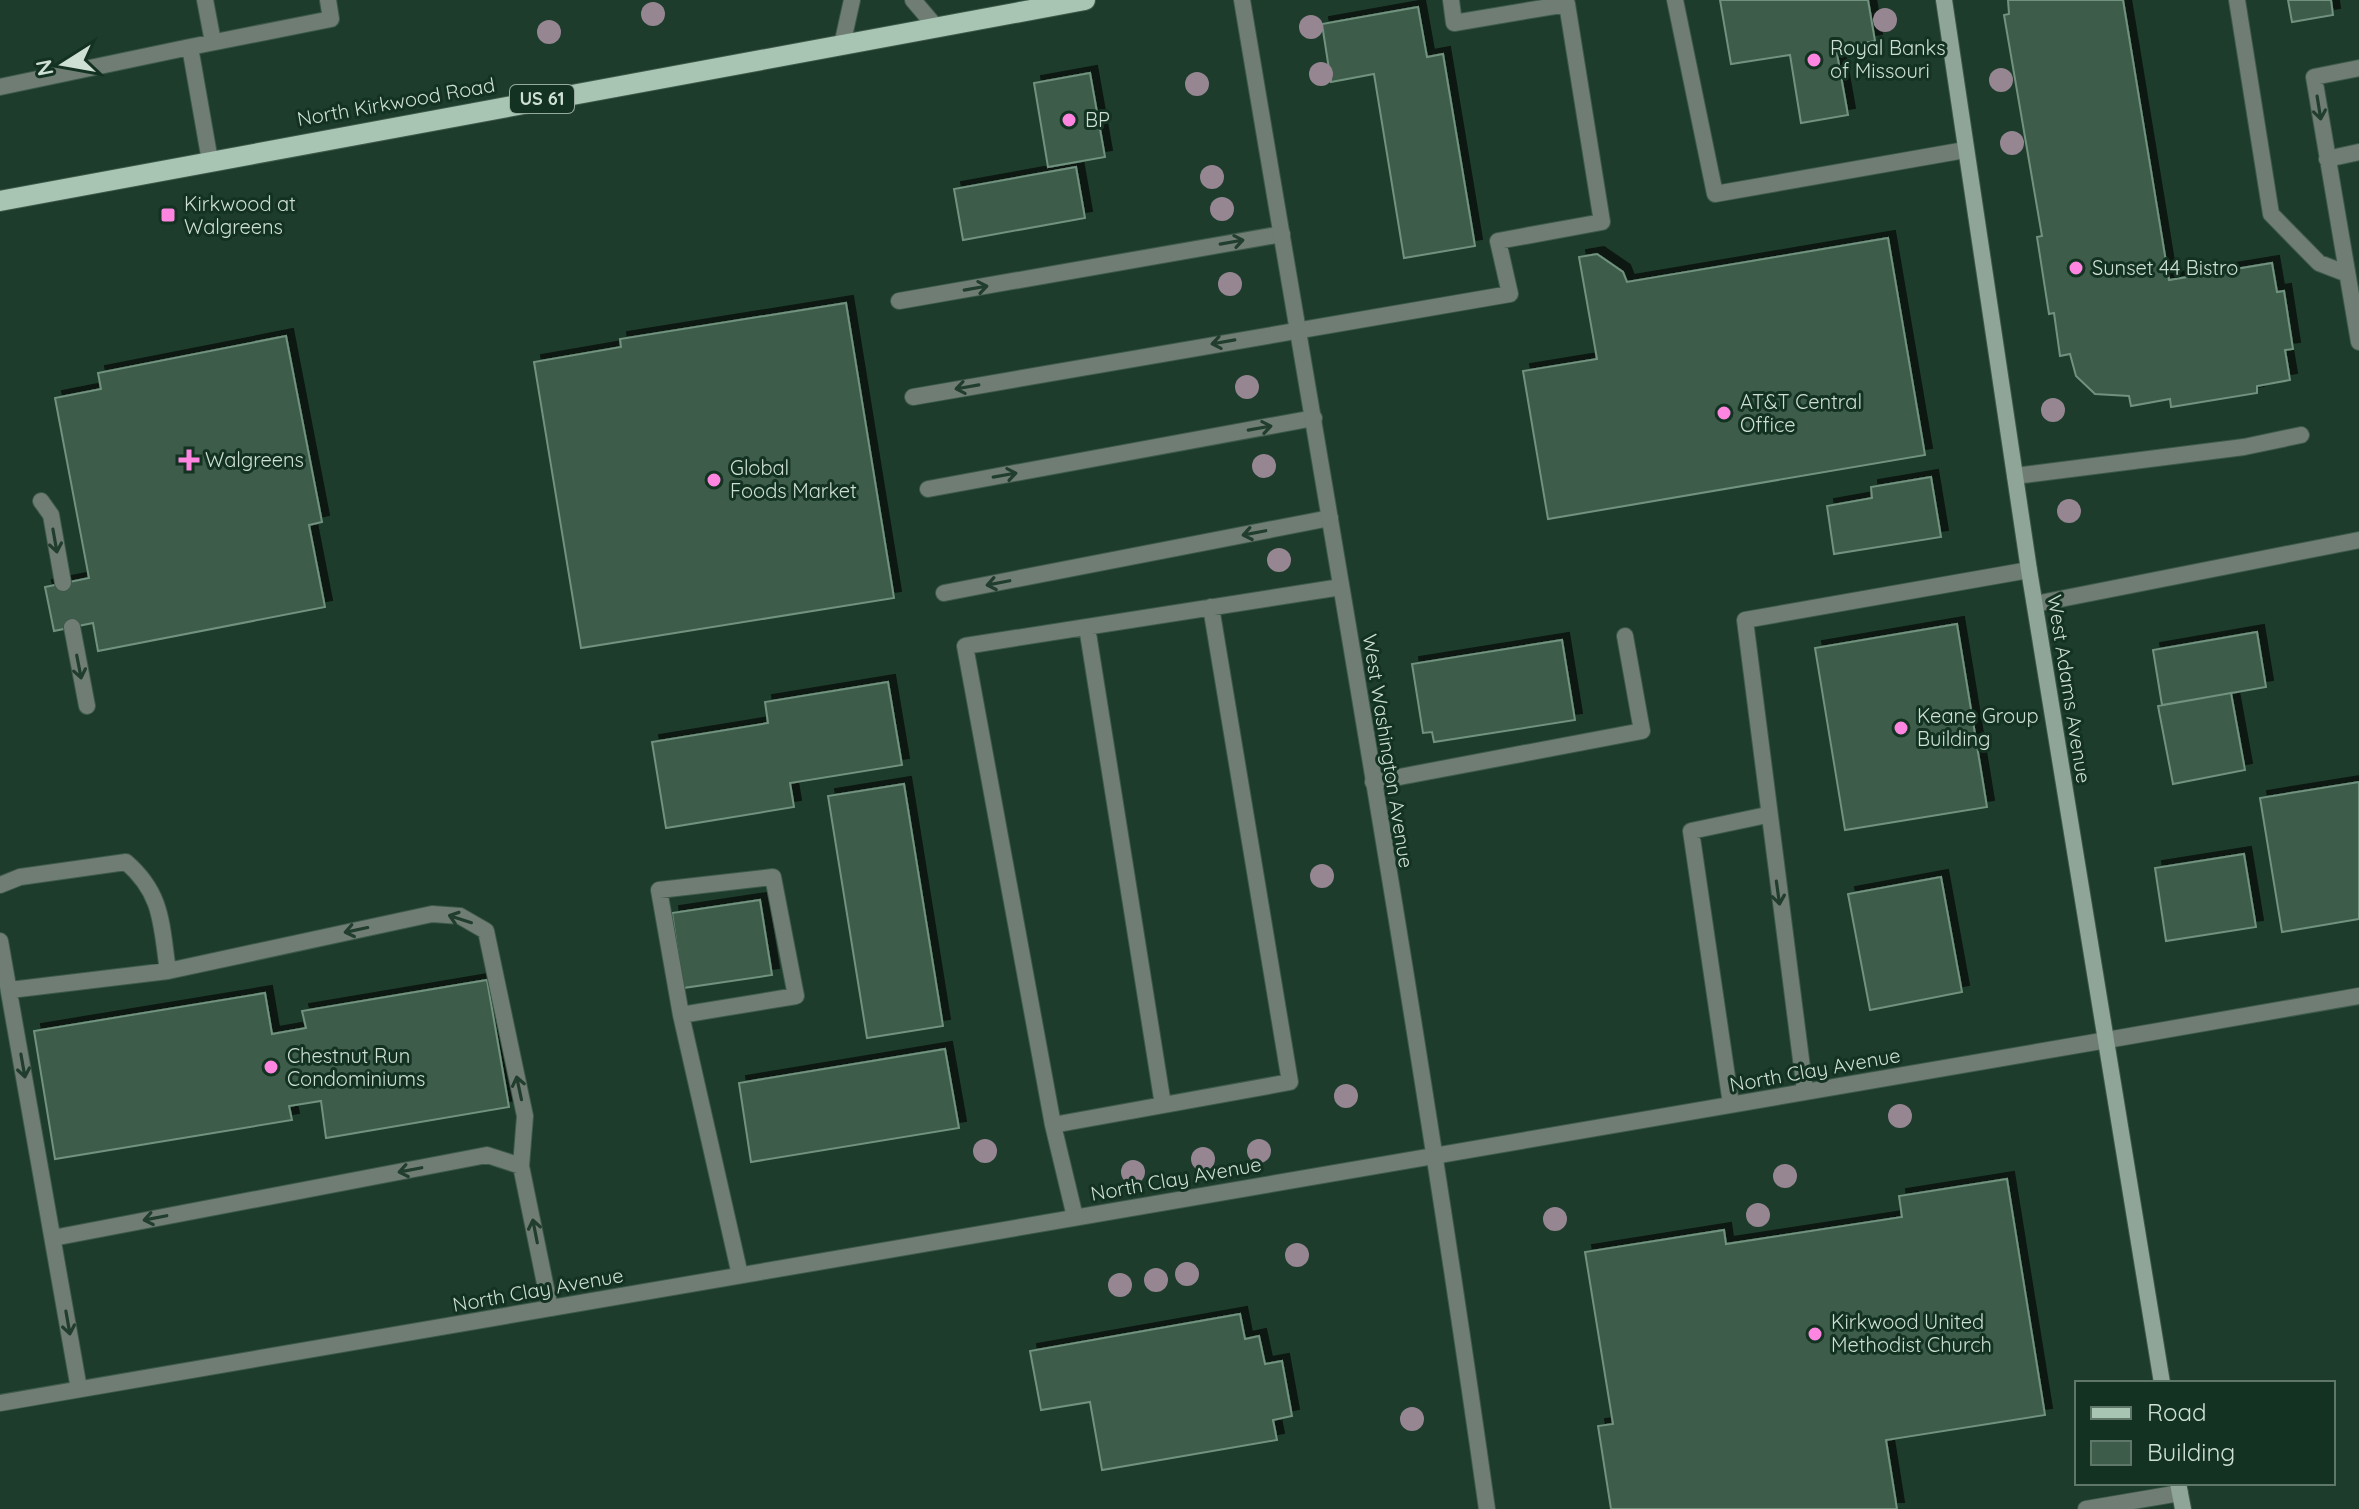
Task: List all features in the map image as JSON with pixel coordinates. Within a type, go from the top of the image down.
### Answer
[{"type":"main road","name":"North Kirkwood Road","points":[[0,201],[1085,0]]},
{"type":"main road","name":"West Adams Avenue","points":[[1944,0],[2029,570],[2162,1381]]},
{"type":"street","points":[[205,0],[213,42]]},
{"type":"street","points":[[0,87],[331,19],[328,0]]},
{"type":"street","points":[[842,45],[852,0]]},
{"type":"street","points":[[913,0],[936,27]]},
{"type":"street","name":"West Washington Avenue","points":[[1242,0],[1314,418],[1434,1155],[1487,1509]]},
{"type":"street","points":[[913,397],[1510,294],[1498,241],[1602,222],[1567,4],[1454,23],[1451,0]]},
{"type":"street","points":[[1675,0],[1715,194],[1965,150]]},
{"type":"street","points":[[2237,0],[2271,214],[2319,263],[2345,273]]},
{"type":"street","points":[[190,47],[210,161]]},
{"type":"street","points":[[2359,68],[2314,77],[2359,360]]},
{"type":"street","points":[[2327,159],[2359,152]]},
{"type":"street","points":[[899,301],[1282,234]]},
{"type":"street","points":[[2341,244],[2359,241]]},
{"type":"street","points":[[928,489],[1314,418]]},
{"type":"street","points":[[2015,476],[2244,447],[2301,435]]},
{"type":"street","points":[[41,501],[51,515],[63,583]]},
{"type":"street","points":[[944,593],[1330,518]]},
{"type":"street","points":[[2035,604],[2359,540]]},
{"type":"street","points":[[1805,1091],[1767,815],[1745,620],[2029,570]]},
{"type":"street","points":[[1075,1217],[1053,1125],[965,646],[1341,587]]},
{"type":"street","points":[[1053,1125],[1290,1082],[1211,607]]},
{"type":"street","points":[[72,627],[87,706]]},
{"type":"street","points":[[1087,627],[1163,1105]]},
{"type":"street","points":[[1373,782],[1642,731],[1625,636]]},
{"type":"street","points":[[1731,1104],[1691,831],[1767,815]]},
{"type":"street","points":[[0,885],[20,877],[126,862],[144,878],[157,900],[168,971]]},
{"type":"street","points":[[681,1015],[796,996],[773,877],[659,890],[681,1015],[740,1275]]},
{"type":"street","points":[[10,990],[168,971],[432,914],[460,916],[486,931],[525,1116],[521,1166],[550,1308]]},
{"type":"street","points":[[0,941],[79,1389]]},
{"type":"street","name":"North Clay Avenue","points":[[0,1403],[2359,996]]},
{"type":"street","points":[[53,1238],[487,1155],[521,1166]]},
{"type":"street","points":[[2086,1509],[2180,1495]]},
{"type":"building","name":"Royal Banks of Missouri","points":[[1720,0],[1868,0],[1875,41],[1836,48],[1848,115],[1801,123],[1790,55],[1731,64]]},
{"type":"building","points":[[2008,0],[2123,0],[2169,280],[2272,263],[2277,292],[2284,291],[2293,349],[2285,350],[2290,380],[2257,386],[2257,393],[2171,407],[2170,399],[2131,406],[2129,396],[2095,394],[2076,376],[2070,354],[2060,356],[2054,313],[2049,314],[2037,237],[2042,236],[2004,15],[2009,14]]},
{"type":"building","points":[[2288,0],[2331,0],[2333,15],[2292,22]]},
{"type":"building","points":[[1418,7],[1427,57],[1443,54],[1475,246],[1404,258],[1374,74],[1331,82],[1322,24]]},
{"type":"building","name":"BP","points":[[1090,73],[1105,157],[1048,167],[1034,83]]},
{"type":"building","points":[[1076,167],[1085,218],[963,240],[954,189]]},
{"type":"building","name":"AT&T Central Office","points":[[1888,238],[1925,455],[1548,519],[1523,371],[1597,359],[1579,257],[1597,254],[1623,272],[1627,282]]},
{"type":"building","name":"Global Foods Market","points":[[846,303],[894,598],[581,648],[534,362],[621,347],[620,339]]},
{"type":"building","name":"Walgreens","points":[[286,336],[322,522],[309,525],[325,607],[98,651],[93,623],[54,631],[45,587],[89,578],[55,398],[101,389],[98,373]]},
{"type":"building","points":[[1931,477],[1941,537],[1834,554],[1827,506],[1872,498],[1871,487]]},
{"type":"building","name":"Keane Group Building","points":[[1957,624],[1987,807],[1845,830],[1815,648]]},
{"type":"building","points":[[2257,632],[2266,687],[2162,705],[2153,650]]},
{"type":"building","points":[[1562,640],[1575,720],[1434,742],[1432,732],[1423,733],[1412,664]]},
{"type":"building","points":[[888,682],[902,765],[790,783],[794,807],[666,828],[652,742],[768,723],[765,702]]},
{"type":"building","points":[[2231,693],[2245,770],[2173,784],[2158,706]]},
{"type":"building","points":[[2359,782],[2359,919],[2282,932],[2260,798]]},
{"type":"building","points":[[904,784],[943,1026],[867,1038],[828,796]]},
{"type":"building","points":[[2244,854],[2256,927],[2166,941],[2155,868]]},
{"type":"building","points":[[1941,877],[1962,992],[1870,1010],[1848,894]]},
{"type":"building","points":[[760,900],[772,975],[683,988],[672,913]]},
{"type":"building","name":"Chestnut Run Condominiums","points":[[487,980],[509,1107],[326,1138],[321,1101],[289,1106],[292,1120],[55,1159],[34,1031],[265,993],[272,1034],[306,1028],[302,1011]]},
{"type":"building","points":[[945,1049],[959,1128],[751,1162],[739,1083]]},
{"type":"building","name":"Kirkwood United Methodist Church","points":[[2007,1179],[2045,1415],[1886,1440],[1897,1509],[1611,1509],[1598,1426],[1613,1424],[1585,1252],[1724,1230],[1726,1244],[1902,1217],[1899,1196]]},
{"type":"building","points":[[1240,1314],[1245,1339],[1259,1336],[1265,1364],[1282,1361],[1292,1416],[1273,1420],[1277,1440],[1102,1470],[1090,1402],[1041,1410],[1030,1351]]},
{"type":"place","name":"Royal Banks of Missouri","points":[[1814,60]]},
{"type":"place","name":"BP","points":[[1069,120]]},
{"type":"place","name":"Kirkwood at Walgreens","points":[[168,215]]},
{"type":"place","name":"Sunset 44 Bistro","points":[[2076,268]]},
{"type":"place","name":"AT&T Central Office","points":[[1724,413]]},
{"type":"place","name":"Walgreens","points":[[189,460]]},
{"type":"place","name":"Global Foods Market","points":[[714,480]]},
{"type":"place","name":"Keane Group Building","points":[[1901,728]]},
{"type":"place","name":"Chestnut Run Condominiums","points":[[271,1067]]},
{"type":"place","name":"Kirkwood United Methodist Church","points":[[1815,1334]]}]
